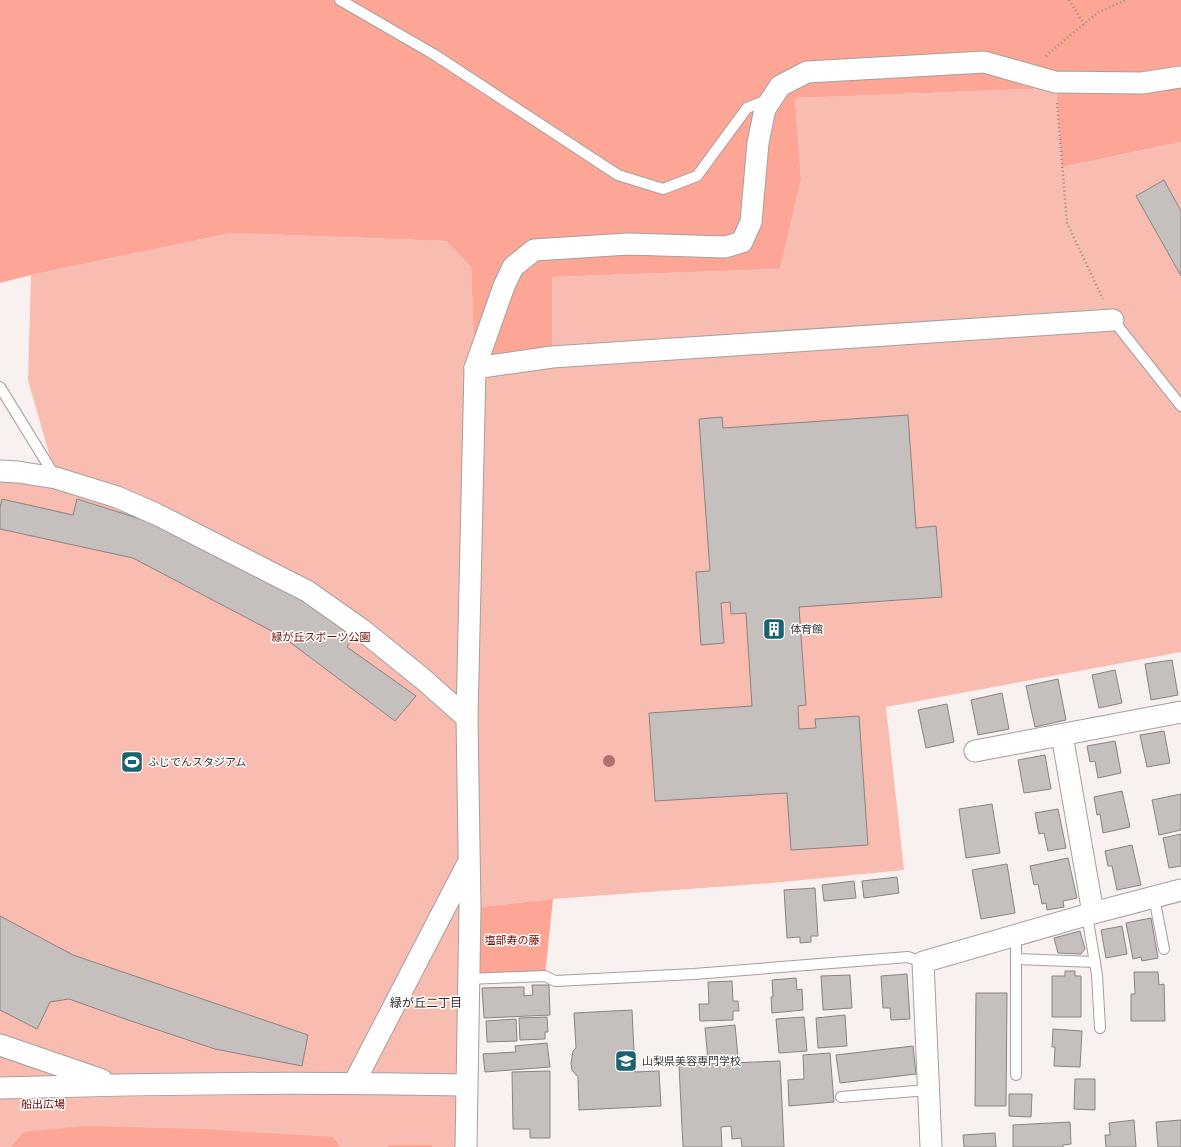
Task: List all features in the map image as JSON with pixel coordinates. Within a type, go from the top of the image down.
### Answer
[{"type":"street","points":[[466,1147],[470,908],[467,718],[475,368],[504,286],[513,267],[534,250],[628,244],[725,247],[742,242],[751,222],[758,143],[764,109],[780,86],[807,72],[984,62],[1055,82],[1142,83],[1181,77]]},
{"type":"street","points":[[475,368],[552,357],[1113,320]]},
{"type":"street","points":[[0,471],[18,472],[56,478],[117,498],[156,514],[307,591],[361,629],[423,679],[467,718]]},
{"type":"street","points":[[975,751],[1181,712]]},
{"type":"street","points":[[1062,735],[1090,914]]},
{"type":"street","points":[[354,1083],[469,862]]},
{"type":"street","points":[[931,1147],[923,962],[1090,914],[1181,890]]},
{"type":"street","points":[[0,1046],[114,1084]]},
{"type":"street","points":[[0,1088],[114,1084],[354,1083],[466,1085]]},
{"type":"lane","points":[[340,0],[435,55],[618,175],[663,189],[697,176],[747,108],[772,97]]},
{"type":"lane","points":[[1113,320],[1181,406]]},
{"type":"lane","points":[[0,387],[56,478]]},
{"type":"lane","points":[[1154,897],[1164,949]]},
{"type":"lane","points":[[1090,914],[1097,975],[1100,1028]]},
{"type":"lane","points":[[1016,936],[1016,1075]]},
{"type":"lane","points":[[468,979],[545,976],[554,981],[694,974],[908,958],[923,962]]},
{"type":"lane","points":[[1016,959],[1095,962]]},
{"type":"lane","points":[[841,1097],[928,1090]]},
{"type":"path","points":[[1069,0],[1084,24]]},
{"type":"path","points":[[1027,74],[1068,37],[1099,12],[1126,0]]},
{"type":"path","points":[[1055,82],[1067,223],[1113,320]]},
{"type":"green space","points":[[0,0],[1181,0],[1181,142],[1062,167],[1056,88],[795,98],[801,180],[780,269],[552,277],[552,357],[475,368],[471,267],[446,241],[231,233],[31,275],[0,283]]},
{"type":"green space","name":"緑が丘スポーツ公園","points":[[1056,88],[1062,167],[1181,142],[1181,652],[886,707],[904,870],[772,883],[553,899],[470,908],[466,1147],[0,1147],[0,471],[56,478],[28,380],[31,275],[231,233],[446,241],[471,267],[475,368],[552,357],[552,277],[780,269],[801,180],[795,98]]},
{"type":"green space","name":"塩部寿の藤","points":[[553,899],[545,976],[468,979],[470,908]]},
{"type":"green space","points":[[84,1126],[202,1129],[333,1137],[340,1147],[11,1147],[24,1132]]},
{"type":"green space","points":[[389,1145],[432,1145],[432,1147],[388,1147]]},
{"type":"building","points":[[1164,180],[1181,211],[1181,276],[1136,196]]},
{"type":"building","name":"体育館","points":[[908,415],[916,528],[936,526],[942,597],[799,607],[806,705],[798,706],[799,729],[816,728],[815,719],[859,716],[868,845],[791,850],[787,793],[655,801],[649,713],[752,706],[746,613],[731,614],[730,602],[721,603],[724,643],[701,645],[696,572],[710,571],[699,419],[722,417],[723,428]]},
{"type":"building","points":[[2,499],[73,515],[77,499],[150,522],[304,597],[354,635],[347,647],[416,696],[395,721],[283,637],[133,558],[0,529],[0,508]]},
{"type":"building","points":[[1172,660],[1178,695],[1151,700],[1145,664]]},
{"type":"building","points":[[1115,670],[1122,703],[1099,708],[1092,675]]},
{"type":"building","points":[[1058,679],[1066,720],[1035,727],[1026,686]]},
{"type":"building","points":[[1002,693],[1009,729],[978,735],[971,700]]},
{"type":"building","points":[[947,704],[954,742],[926,748],[918,710]]},
{"type":"building","points":[[1164,731],[1170,763],[1147,767],[1140,735]]},
{"type":"building","points":[[1115,741],[1121,773],[1098,778],[1095,761],[1090,762],[1087,746]]},
{"type":"building","points":[[1045,755],[1051,789],[1024,793],[1018,760]]},
{"type":"building","points":[[1122,791],[1130,827],[1103,833],[1100,814],[1097,815],[1094,797]]},
{"type":"building","points":[[1181,794],[1181,830],[1159,835],[1152,800]]},
{"type":"building","points":[[992,804],[1000,853],[966,858],[959,809]]},
{"type":"building","points":[[1058,809],[1066,848],[1048,851],[1044,833],[1039,834],[1035,813]]},
{"type":"building","points":[[1181,834],[1181,866],[1169,868],[1163,838]]},
{"type":"building","points":[[1132,845],[1141,885],[1117,890],[1112,866],[1108,866],[1105,851]]},
{"type":"building","points":[[1068,858],[1077,898],[1063,901],[1064,907],[1047,910],[1046,903],[1042,904],[1038,884],[1034,885],[1030,866]]},
{"type":"building","points":[[1007,864],[1015,913],[981,919],[972,870]]},
{"type":"building","points":[[897,877],[899,893],[864,898],[862,881]]},
{"type":"building","points":[[854,881],[856,898],[824,901],[822,885]]},
{"type":"building","points":[[815,888],[818,936],[811,936],[811,942],[800,943],[800,937],[787,938],[784,890]]},
{"type":"building","points":[[0,916],[73,955],[308,1035],[302,1066],[215,1049],[69,999],[50,1002],[37,1029],[0,1010]]},
{"type":"building","points":[[1151,918],[1158,958],[1142,961],[1141,957],[1133,959],[1126,923]]},
{"type":"building","points":[[1122,926],[1127,954],[1106,958],[1101,930]]},
{"type":"building","points":[[1080,931],[1085,949],[1081,954],[1058,953],[1054,938]]},
{"type":"building","points":[[1065,971],[1075,971],[1075,976],[1081,976],[1081,1017],[1052,1017],[1052,976],[1065,976]]},
{"type":"building","points":[[1134,972],[1158,972],[1159,985],[1164,984],[1165,1021],[1131,1021],[1131,994],[1135,994]]},
{"type":"building","points":[[907,974],[910,1019],[891,1020],[890,1008],[883,1008],[881,976]]},
{"type":"building","points":[[850,975],[852,1008],[823,1010],[821,976]]},
{"type":"building","points":[[796,978],[797,990],[802,989],[803,1010],[772,1013],[772,980]]},
{"type":"building","points":[[732,981],[733,1001],[738,1001],[739,1011],[733,1011],[733,1020],[700,1021],[699,1004],[709,1004],[708,982]]},
{"type":"building","points":[[532,985],[549,985],[550,1015],[484,1018],[482,988],[524,987],[524,996],[533,995]]},
{"type":"building","points":[[976,993],[1007,993],[1006,1106],[975,1106]]},
{"type":"building","points":[[632,1010],[635,1072],[659,1071],[661,1106],[579,1110],[578,1077],[572,1070],[571,1063],[573,1051],[576,1048],[574,1013]]},
{"type":"building","points":[[845,1015],[847,1046],[818,1048],[816,1018]]},
{"type":"building","points":[[547,1017],[548,1032],[545,1032],[545,1039],[520,1040],[519,1018]]},
{"type":"building","points":[[804,1017],[807,1051],[779,1053],[776,1019]]},
{"type":"building","points":[[516,1019],[517,1041],[487,1042],[486,1021]]},
{"type":"building","points":[[735,1025],[738,1057],[708,1060],[705,1028]]},
{"type":"building","points":[[1053,1029],[1082,1031],[1080,1067],[1054,1066],[1055,1047],[1052,1047]]},
{"type":"building","points":[[547,1043],[550,1067],[485,1072],[483,1054],[516,1052],[515,1046]]},
{"type":"building","points":[[913,1046],[916,1074],[840,1083],[836,1055]]},
{"type":"building","points":[[830,1053],[834,1102],[789,1106],[788,1080],[804,1079],[803,1055]]},
{"type":"building","points":[[780,1061],[784,1147],[742,1147],[741,1138],[732,1139],[731,1126],[721,1127],[722,1147],[683,1147],[679,1065]]},
{"type":"building","points":[[550,1071],[550,1138],[530,1138],[530,1129],[513,1129],[512,1072]]},
{"type":"building","points":[[1075,1079],[1095,1079],[1095,1110],[1074,1109]]},
{"type":"building","points":[[1009,1094],[1032,1094],[1031,1117],[1009,1116]]},
{"type":"building","points":[[1134,1120],[1136,1147],[1106,1147],[1105,1135],[1110,1135],[1109,1123]]},
{"type":"building","points":[[1181,1120],[1181,1147],[1158,1147],[1156,1122]]},
{"type":"building","points":[[1070,1122],[1071,1144],[1063,1145],[1063,1147],[1013,1147],[1013,1125]]},
{"type":"building","points":[[995,1133],[996,1147],[964,1147],[963,1135]]},
{"type":"place","name":"体育館","points":[[774,629]]},
{"type":"place","name":"ふじでんスタジアム","points":[[132,762]]},
{"type":"place","name":"山梨県美容専門学校","points":[[626,1061]]},
{"type":"district","name":"緑が丘二丁目","points":[[426,1002]]},
{"type":"park label","name":"船出広場","points":[[43,1104]]}]
